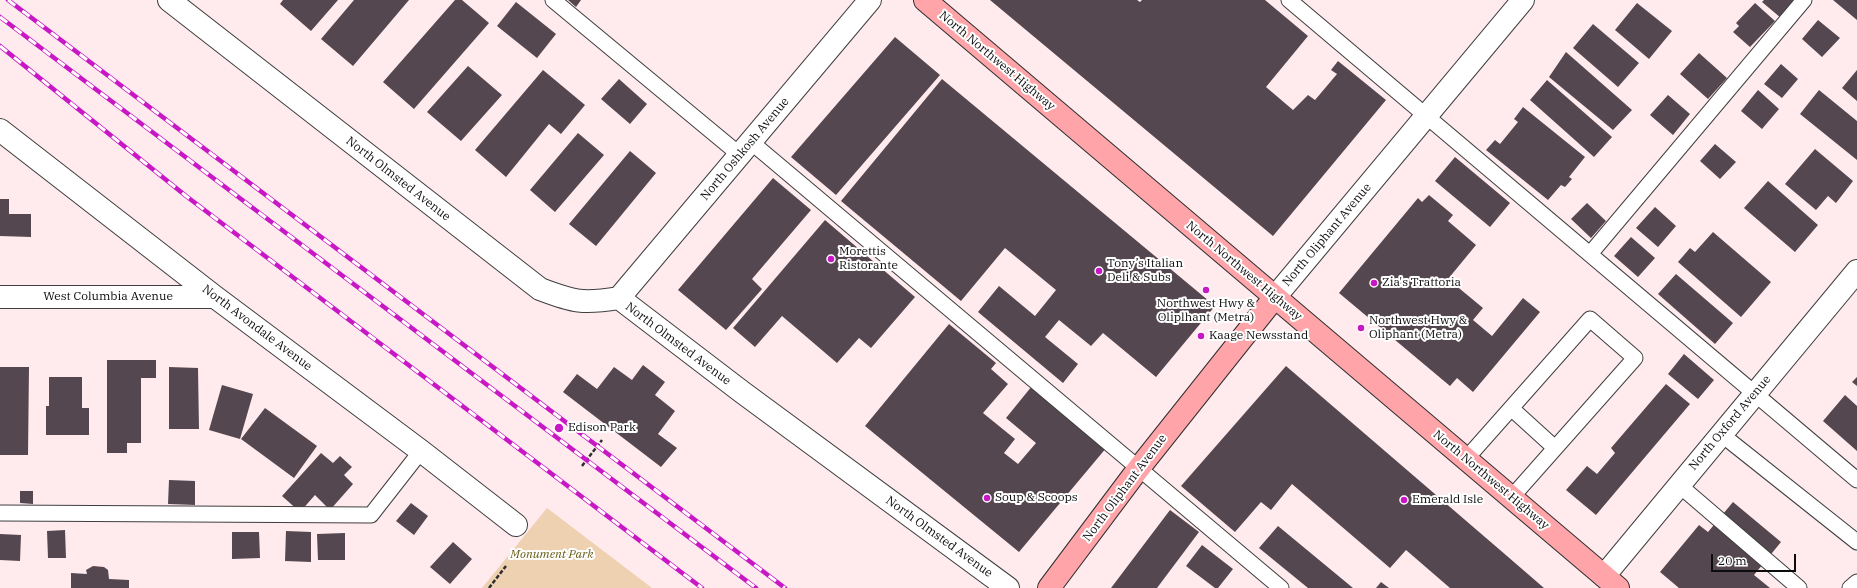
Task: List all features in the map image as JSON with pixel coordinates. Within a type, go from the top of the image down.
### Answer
[{"type":"main road","name":"North Northwest Highway","points":[[925,0],[1611,582]]},
{"type":"main road","name":"North Oliphant Avenue","points":[[1049,588],[1139,468],[1275,297]]},
{"type":"street","name":"North Olmsted Avenue","points":[[170,0],[540,289],[570,301],[593,302],[619,298],[742,392],[1008,588]]},
{"type":"street","name":"North Oshkosh Avenue","points":[[619,298],[870,0]]},
{"type":"street","name":"North Oliphant Avenue","points":[[1275,297],[1522,0]]},
{"type":"street","name":"North Avondale Avenue","points":[[0,130],[215,297],[421,451],[516,525]]},
{"type":"street","name":"North Oxford Avenue","points":[[1611,582],[1678,485],[1857,272]]},
{"type":"street","name":"West Columbia Avenue","points":[[0,297],[215,297]]},
{"type":"lane","points":[[553,0],[745,148],[1139,468],[1281,588]]},
{"type":"lane","points":[[1289,0],[1857,480]]},
{"type":"lane","points":[[1590,254],[1804,0]]},
{"type":"lane","points":[[1466,459],[1590,319],[1635,358],[1512,498]]},
{"type":"lane","points":[[1511,408],[1555,448]]},
{"type":"lane","points":[[1721,434],[1857,542]]},
{"type":"lane","points":[[0,513],[371,515],[421,451]]},
{"type":"lane","points":[[1678,485],[1799,588]]},
{"type":"lane","points":[[1850,588],[1857,582]]},
{"type":"path","points":[[582,466],[602,440]]},
{"type":"path","points":[[489,588],[506,566]]},
{"type":"green space","name":"Monument Park","points":[[547,508],[652,588],[482,588]]},
{"type":"building","points":[[283,0],[338,0],[311,31],[280,4]]},
{"type":"building","points":[[354,0],[409,0],[353,66],[321,39]]},
{"type":"building","points":[[455,0],[462,0],[489,23],[414,109],[383,82]]},
{"type":"building","points":[[568,0],[581,0],[576,7]]},
{"type":"building","points":[[990,0],[1137,0],[1140,2],[1142,0],[1265,0],[1308,36],[1266,87],[1293,110],[1308,95],[1315,100],[1337,74],[1331,70],[1338,61],[1386,100],[1273,236]]},
{"type":"building","points":[[1764,0],[1796,0],[1781,18],[1762,2]]},
{"type":"building","points":[[1833,0],[1857,0],[1857,20]]},
{"type":"building","points":[[516,2],[556,34],[537,58],[497,26]]},
{"type":"building","points":[[1637,3],[1672,31],[1649,59],[1615,30]]},
{"type":"building","points":[[1755,3],[1775,21],[1750,47],[1733,32],[1739,26],[1736,23]]},
{"type":"building","points":[[1818,20],[1840,38],[1822,57],[1802,39]]},
{"type":"building","points":[[1593,24],[1639,63],[1618,87],[1573,48]]},
{"type":"building","points":[[895,37],[940,75],[836,195],[791,157]]},
{"type":"building","points":[[1566,52],[1632,110],[1613,130],[1549,77]]},
{"type":"building","points":[[1699,53],[1727,78],[1708,99],[1680,74]]},
{"type":"building","points":[[1781,64],[1798,79],[1782,98],[1764,84]]},
{"type":"building","points":[[468,66],[502,95],[461,141],[427,112]]},
{"type":"building","points":[[543,70],[585,105],[561,134],[549,124],[506,177],[475,150]]},
{"type":"building","points":[[1857,70],[1857,101],[1842,88]]},
{"type":"building","points":[[619,79],[647,104],[630,124],[601,99]]},
{"type":"building","points":[[942,79],[1215,306],[1156,377],[1103,333],[1091,346],[1059,320],[1045,337],[1078,364],[1063,383],[978,312],[999,286],[1035,316],[1056,290],[1005,248],[961,301],[841,201]]},
{"type":"building","points":[[1547,80],[1612,137],[1594,157],[1530,100]]},
{"type":"building","points":[[1758,90],[1779,109],[1762,129],[1741,111]]},
{"type":"building","points":[[1819,90],[1857,121],[1857,160],[1800,114]]},
{"type":"building","points":[[1668,95],[1690,114],[1673,135],[1650,115]]},
{"type":"building","points":[[1523,107],[1585,157],[1569,177],[1572,179],[1565,187],[1561,185],[1548,200],[1486,150],[1495,140],[1500,144],[1518,122],[1514,119]]},
{"type":"building","points":[[578,133],[604,155],[555,212],[530,190]]},
{"type":"building","points":[[1715,144],[1736,162],[1720,179],[1700,161]]},
{"type":"building","points":[[1815,149],[1853,181],[1836,203],[1828,196],[1816,210],[1785,184]]},
{"type":"building","points":[[630,151],[656,173],[596,246],[569,224]]},
{"type":"building","points":[[1455,157],[1510,203],[1490,227],[1435,181]]},
{"type":"building","points":[[773,178],[811,210],[752,279],[762,289],[726,330],[678,290]]},
{"type":"building","points":[[1768,181],[1818,225],[1795,252],[1744,208]]},
{"type":"building","points":[[1429,195],[1453,215],[1448,221],[1476,245],[1448,279],[1483,308],[1473,320],[1492,336],[1523,298],[1540,312],[1473,392],[1457,378],[1450,386],[1339,293],[1418,198],[1422,202]]},
{"type":"building","points":[[0,199],[9,199],[9,214],[31,214],[31,237],[0,236]]},
{"type":"building","points":[[1587,203],[1606,221],[1591,238],[1571,219]]},
{"type":"building","points":[[1655,207],[1676,226],[1658,247],[1636,228]]},
{"type":"building","name":"Morettis Ristorante","points":[[825,220],[915,297],[871,348],[859,338],[837,363],[782,316],[755,347],[733,328]]},
{"type":"building","points":[[1713,232],[1771,282],[1741,317],[1678,262],[1690,248],[1695,252]]},
{"type":"building","points":[[1631,237],[1655,258],[1638,277],[1614,256]]},
{"type":"building","points":[[1676,274],[1733,323],[1715,344],[1658,294]]},
{"type":"building","points":[[949,324],[996,363],[991,369],[1008,384],[983,413],[1015,439],[1004,453],[1018,464],[1036,443],[1006,418],[1032,386],[1107,447],[1019,552],[865,426]]},
{"type":"building","points":[[1684,354],[1714,380],[1698,399],[1668,374]]},
{"type":"building","points":[[107,360],[156,360],[156,378],[141,378],[141,443],[127,443],[127,453],[107,453]]},
{"type":"building","points":[[643,365],[665,382],[655,395],[675,411],[658,434],[677,448],[661,467],[563,392],[577,374],[597,389],[614,367],[632,380]]},
{"type":"building","points":[[1286,366],[1544,588],[1450,588],[1406,550],[1390,568],[1292,484],[1271,510],[1261,502],[1235,532],[1181,486]]},
{"type":"building","points":[[0,367],[29,367],[28,455],[0,455]]},
{"type":"building","points":[[169,367],[198,368],[199,429],[169,429]]},
{"type":"building","points":[[49,377],[82,377],[82,408],[89,408],[89,435],[46,435],[46,406],[49,406]]},
{"type":"building","points":[[1857,377],[1857,386],[1852,382]]},
{"type":"building","points":[[1666,384],[1690,404],[1596,515],[1566,490],[1587,466],[1597,474],[1615,453],[1611,448]]},
{"type":"building","points":[[222,385],[253,394],[240,439],[209,430]]},
{"type":"building","points":[[1845,395],[1857,406],[1857,451],[1823,421]]},
{"type":"building","points":[[265,408],[317,446],[294,478],[241,439]]},
{"type":"building","points":[[321,453],[333,463],[340,456],[352,467],[344,475],[353,484],[330,510],[315,495],[300,512],[282,496]]},
{"type":"building","points":[[169,480],[195,481],[195,505],[168,504]]},
{"type":"building","points":[[20,491],[33,491],[33,504],[20,503]]},
{"type":"building","points":[[1733,502],[1781,542],[1754,575],[1770,588],[1679,588],[1660,572],[1699,525],[1708,532]]},
{"type":"building","points":[[411,503],[428,516],[414,535],[396,521]]},
{"type":"building","points":[[1170,510],[1199,532],[1157,588],[1111,588]]},
{"type":"building","points":[[1278,526],[1353,588],[1308,588],[1259,548]]},
{"type":"building","points":[[65,530],[66,558],[48,558],[47,531]]},
{"type":"building","points":[[286,531],[311,532],[311,562],[285,561]]},
{"type":"building","points":[[232,532],[259,532],[260,558],[232,559]]},
{"type":"building","points":[[345,533],[345,560],[318,560],[317,534]]},
{"type":"building","points":[[0,534],[21,535],[20,561],[0,560]]},
{"type":"building","points":[[453,542],[472,559],[450,584],[430,567]]},
{"type":"building","points":[[1202,545],[1233,569],[1218,588],[1215,588],[1186,566]]},
{"type":"building","points":[[93,566],[104,567],[108,570],[109,579],[129,580],[129,588],[71,588],[71,573],[87,574],[86,570]]},
{"type":"building","points":[[1381,582],[1389,588],[1376,588]]},
{"type":"railway","points":[[8,0],[785,588]]},
{"type":"railway","points":[[0,17],[756,588]]},
{"type":"railway","points":[[0,46],[186,196],[702,588]]},
{"type":"place","name":"Morettis Ristorante","points":[[831,259]]},
{"type":"place","name":"Tony’s Italian Deli & Subs","points":[[1099,271]]},
{"type":"place","name":"Zia's Trattoria","points":[[1374,283]]},
{"type":"place","name":"Northwest Hwy & Oliplhant (Metra)","points":[[1206,290]]},
{"type":"place","name":"Northwest Hwy & Oliphant (Metra)","points":[[1361,328]]},
{"type":"place","name":"Kaage Newsstand","points":[[1201,336]]},
{"type":"place","name":"Edison Park","points":[[559,428]]},
{"type":"place","name":"Soup & Scoops","points":[[987,498]]},
{"type":"place","name":"Emerald Isle","points":[[1404,500]]}]
